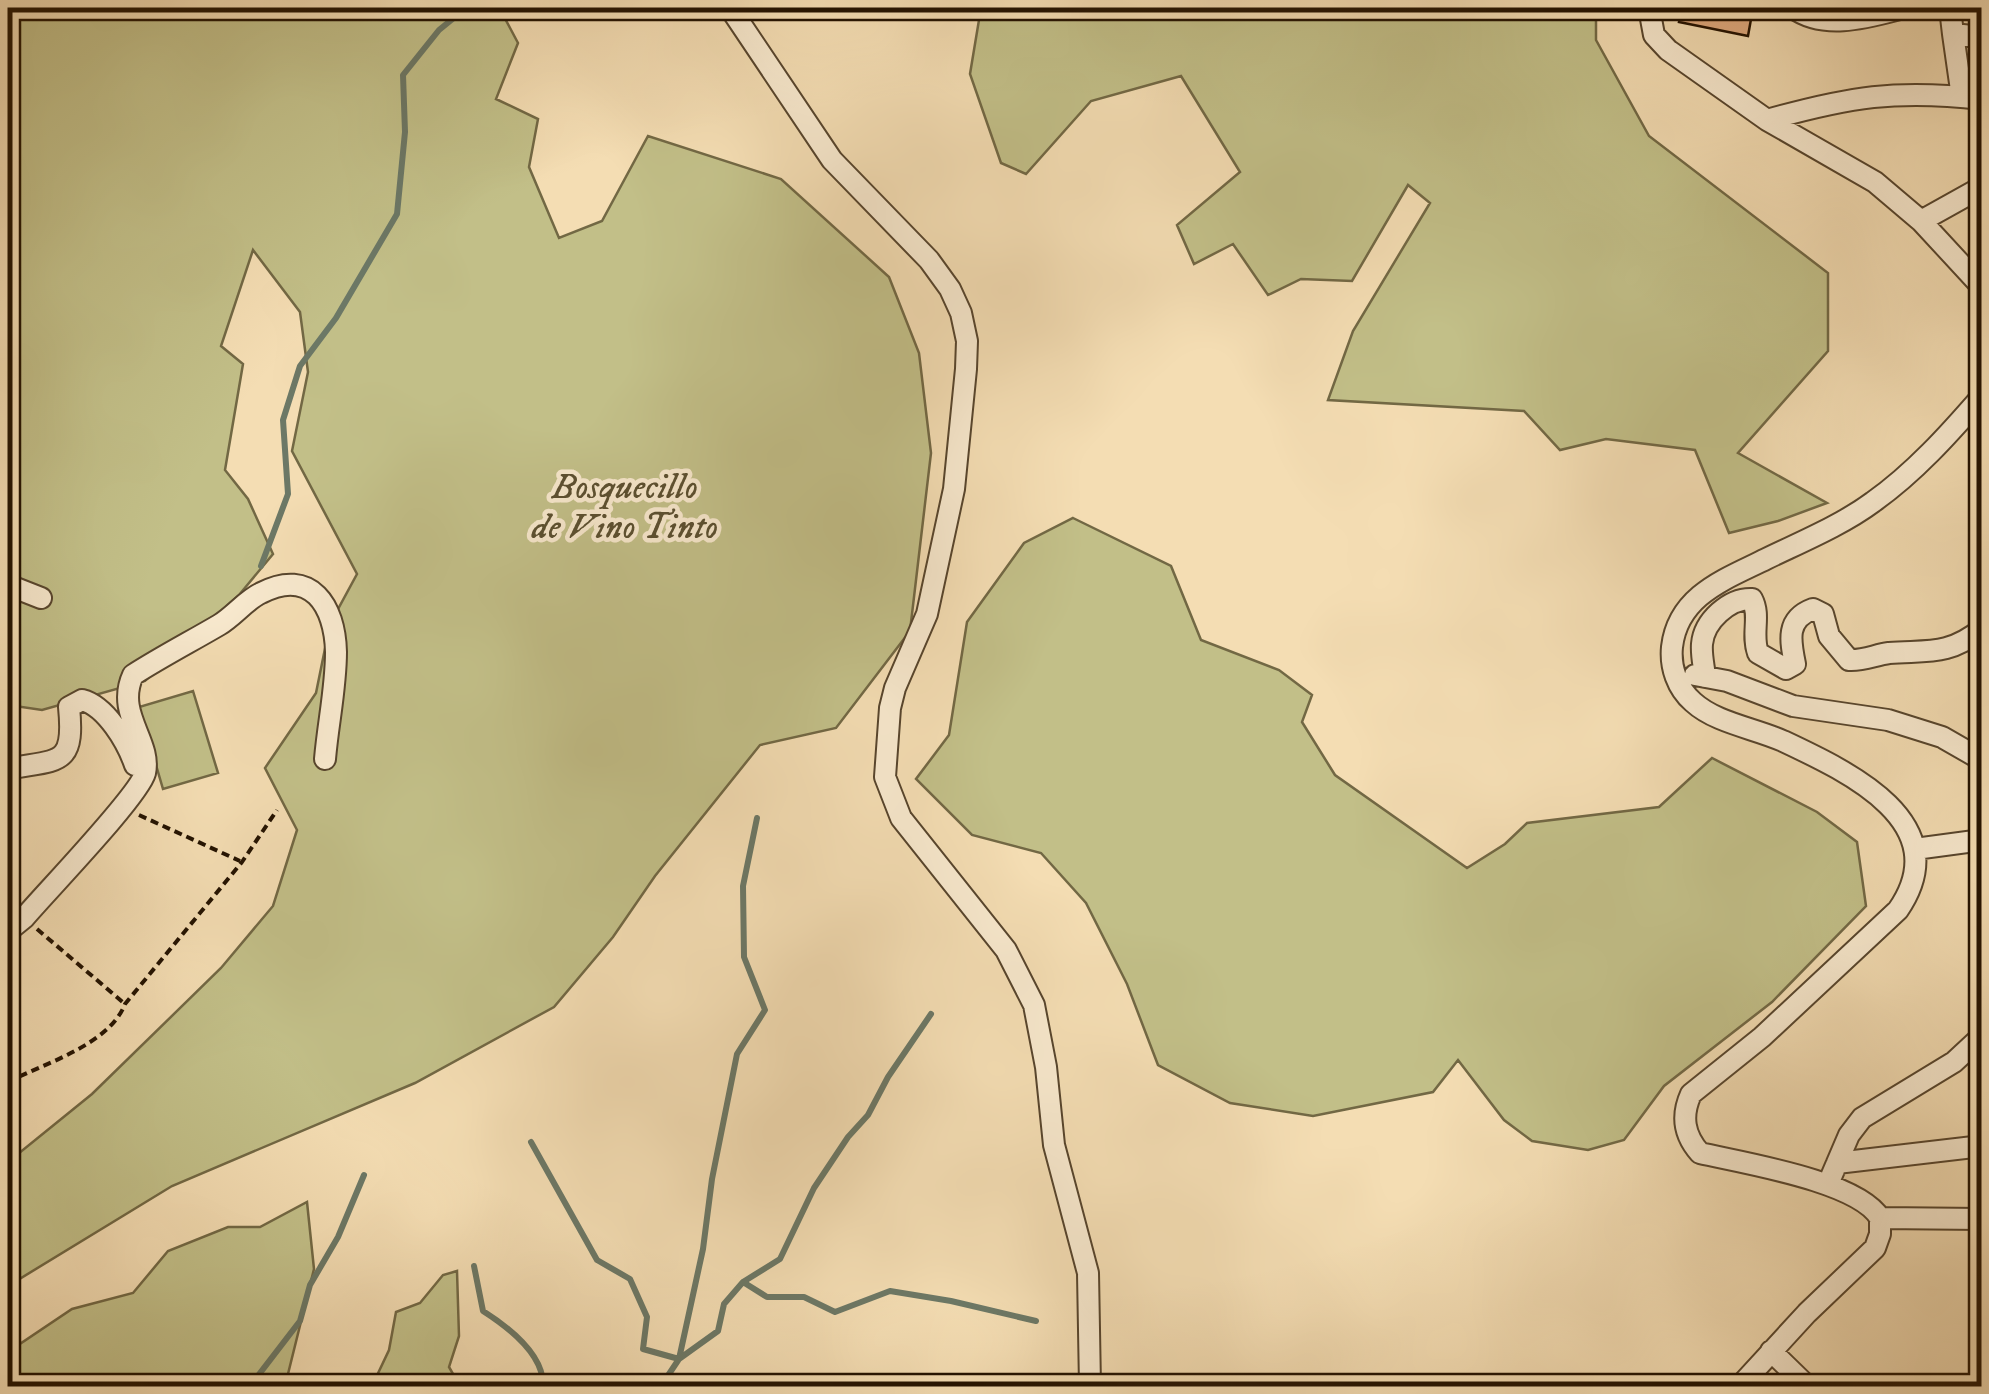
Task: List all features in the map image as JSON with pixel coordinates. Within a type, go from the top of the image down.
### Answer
[{"type":"street","points":[[730,8],[832,160],[929,260],[961,313],[967,340],[966,369],[954,490],[927,614],[893,698],[886,731],[885,777],[901,818],[1006,950],[1034,1005],[1046,1067],[1054,1144],[1088,1273],[1090,1386]]},
{"type":"street","points":[[1649,8],[1654,36],[1668,50],[1767,120],[1875,182],[1921,221],[1982,287]]},
{"type":"street","points":[[1793,8],[1822,20],[1858,20],[1904,8]]},
{"type":"street","points":[[1767,120],[1840,100],[1892,94],[1972,98],[1953,34],[1950,8]]},
{"type":"street","points":[[1953,34],[1982,37]]},
{"type":"street","points":[[1921,221],[1982,188]]},
{"type":"street","points":[[1740,1386],[1875,1248],[1880,1218],[1867,1203],[1828,1184],[1700,1153],[1686,1132],[1686,1105],[1691,1094],[1762,1037],[1898,910],[1911,891],[1916,849],[1910,828],[1890,805],[1851,778],[1782,741],[1695,704],[1682,690],[1674,670],[1676,626],[1708,587],[1872,503],[1932,452],[1982,396]]},
{"type":"street","points":[[16,924],[122,807],[145,774],[126,691],[133,675],[236,614],[259,594],[284,584],[302,584],[318,594],[332,630],[336,648],[334,694],[325,759]]},
{"type":"street","points":[[8,585],[40,598]]},
{"type":"street","points":[[1705,677],[1702,640],[1707,628],[1732,602],[1746,598],[1752,598],[1756,607],[1753,632],[1758,653],[1786,669],[1795,664],[1790,636],[1794,623],[1800,613],[1813,609],[1823,614],[1828,636],[1849,660],[1942,651],[1964,643],[1982,629]]},
{"type":"street","points":[[1674,670],[1727,681],[1793,706],[1888,720],[1942,737],[1982,760]]},
{"type":"street","points":[[8,769],[58,759],[66,752],[72,733],[70,707],[78,700],[86,700],[96,706],[126,744],[134,761],[136,787]]},
{"type":"street","points":[[1916,849],[1982,840]]},
{"type":"street","points":[[1828,1184],[1849,1135],[1862,1118],[1954,1062],[1982,1036]]},
{"type":"street","points":[[1838,1163],[1982,1146]]},
{"type":"street","points":[[1880,1218],[1982,1219]]},
{"type":"street","points":[[1772,1351],[1807,1386]]},
{"type":"path","points":[[122,807],[242,862]]},
{"type":"path","points":[[8,1082],[93,1040],[118,1020],[125,1004],[242,862],[277,810]]},
{"type":"path","points":[[16,924],[125,1004]]},
{"type":"green space","name":"Bosquecillo de Vino Tinto","points":[[8,8],[505,8],[501,11],[518,43],[496,99],[538,119],[529,167],[559,238],[602,221],[648,136],[781,179],[889,277],[919,353],[931,453],[910,631],[836,728],[760,745],[655,876],[613,937],[554,1007],[415,1083],[172,1186],[8,1286],[8,1162],[92,1094],[221,968],[273,906],[297,830],[265,768],[316,693],[330,624],[357,574],[292,451],[308,372],[300,312],[253,250],[221,346],[243,364],[225,470],[248,499],[273,554],[239,595],[145,681],[42,710],[8,705]]},
{"type":"green space","points":[[974,8],[1596,8],[1596,40],[1649,136],[1828,273],[1828,351],[1738,453],[1827,503],[1729,533],[1695,450],[1606,439],[1560,450],[1524,411],[1328,400],[1353,331],[1430,203],[1408,185],[1352,281],[1301,279],[1268,295],[1233,244],[1194,264],[1177,225],[1240,172],[1181,76],[1091,101],[1026,174],[1001,163],[970,74],[979,20]]},
{"type":"green space","points":[[1073,518],[1171,566],[1201,640],[1279,670],[1312,695],[1302,722],[1335,775],[1467,868],[1505,844],[1527,823],[1659,807],[1712,758],[1817,812],[1857,842],[1866,906],[1772,1002],[1664,1086],[1624,1140],[1588,1150],[1532,1141],[1504,1120],[1458,1060],[1433,1092],[1313,1116],[1230,1103],[1158,1065],[1127,984],[1086,903],[1041,853],[972,835],[916,779],[949,735],[967,622],[1024,543]]},
{"type":"green space","points":[[193,691],[218,773],[163,789],[139,707]]},
{"type":"green space","points":[[307,1202],[314,1269],[285,1386],[8,1386],[8,1352],[72,1309],[133,1293],[168,1251],[228,1227],[260,1227]]},
{"type":"green space","points":[[457,1271],[459,1336],[449,1367],[460,1386],[372,1386],[389,1350],[396,1312],[420,1303],[443,1275]]},
{"type":"building","points":[[1682,8],[1753,8],[1748,36],[1679,22]]},
{"type":"waterway","points":[[261,566],[288,494],[283,420],[300,366],[336,318],[397,214],[405,132],[403,75],[439,30],[466,8]]},
{"type":"waterway","points":[[661,1386],[679,1359],[703,1249],[712,1179],[737,1054],[765,1010],[744,957],[743,886],[757,818]]},
{"type":"waterway","points":[[531,1142],[597,1260],[630,1279],[647,1317],[643,1349],[679,1359],[718,1331],[724,1304],[743,1282],[780,1259],[814,1188],[868,1115],[888,1077],[931,1014]]},
{"type":"waterway","points":[[250,1386],[300,1321],[310,1285],[338,1237],[364,1175]]},
{"type":"waterway","points":[[474,1266],[483,1311],[531,1352],[542,1374],[543,1386]]},
{"type":"waterway","points":[[743,1282],[767,1297],[804,1297],[835,1312],[890,1291],[1036,1321]]},
{"type":"waterway","points":[[830,1386],[854,1379],[973,1383]]}]
